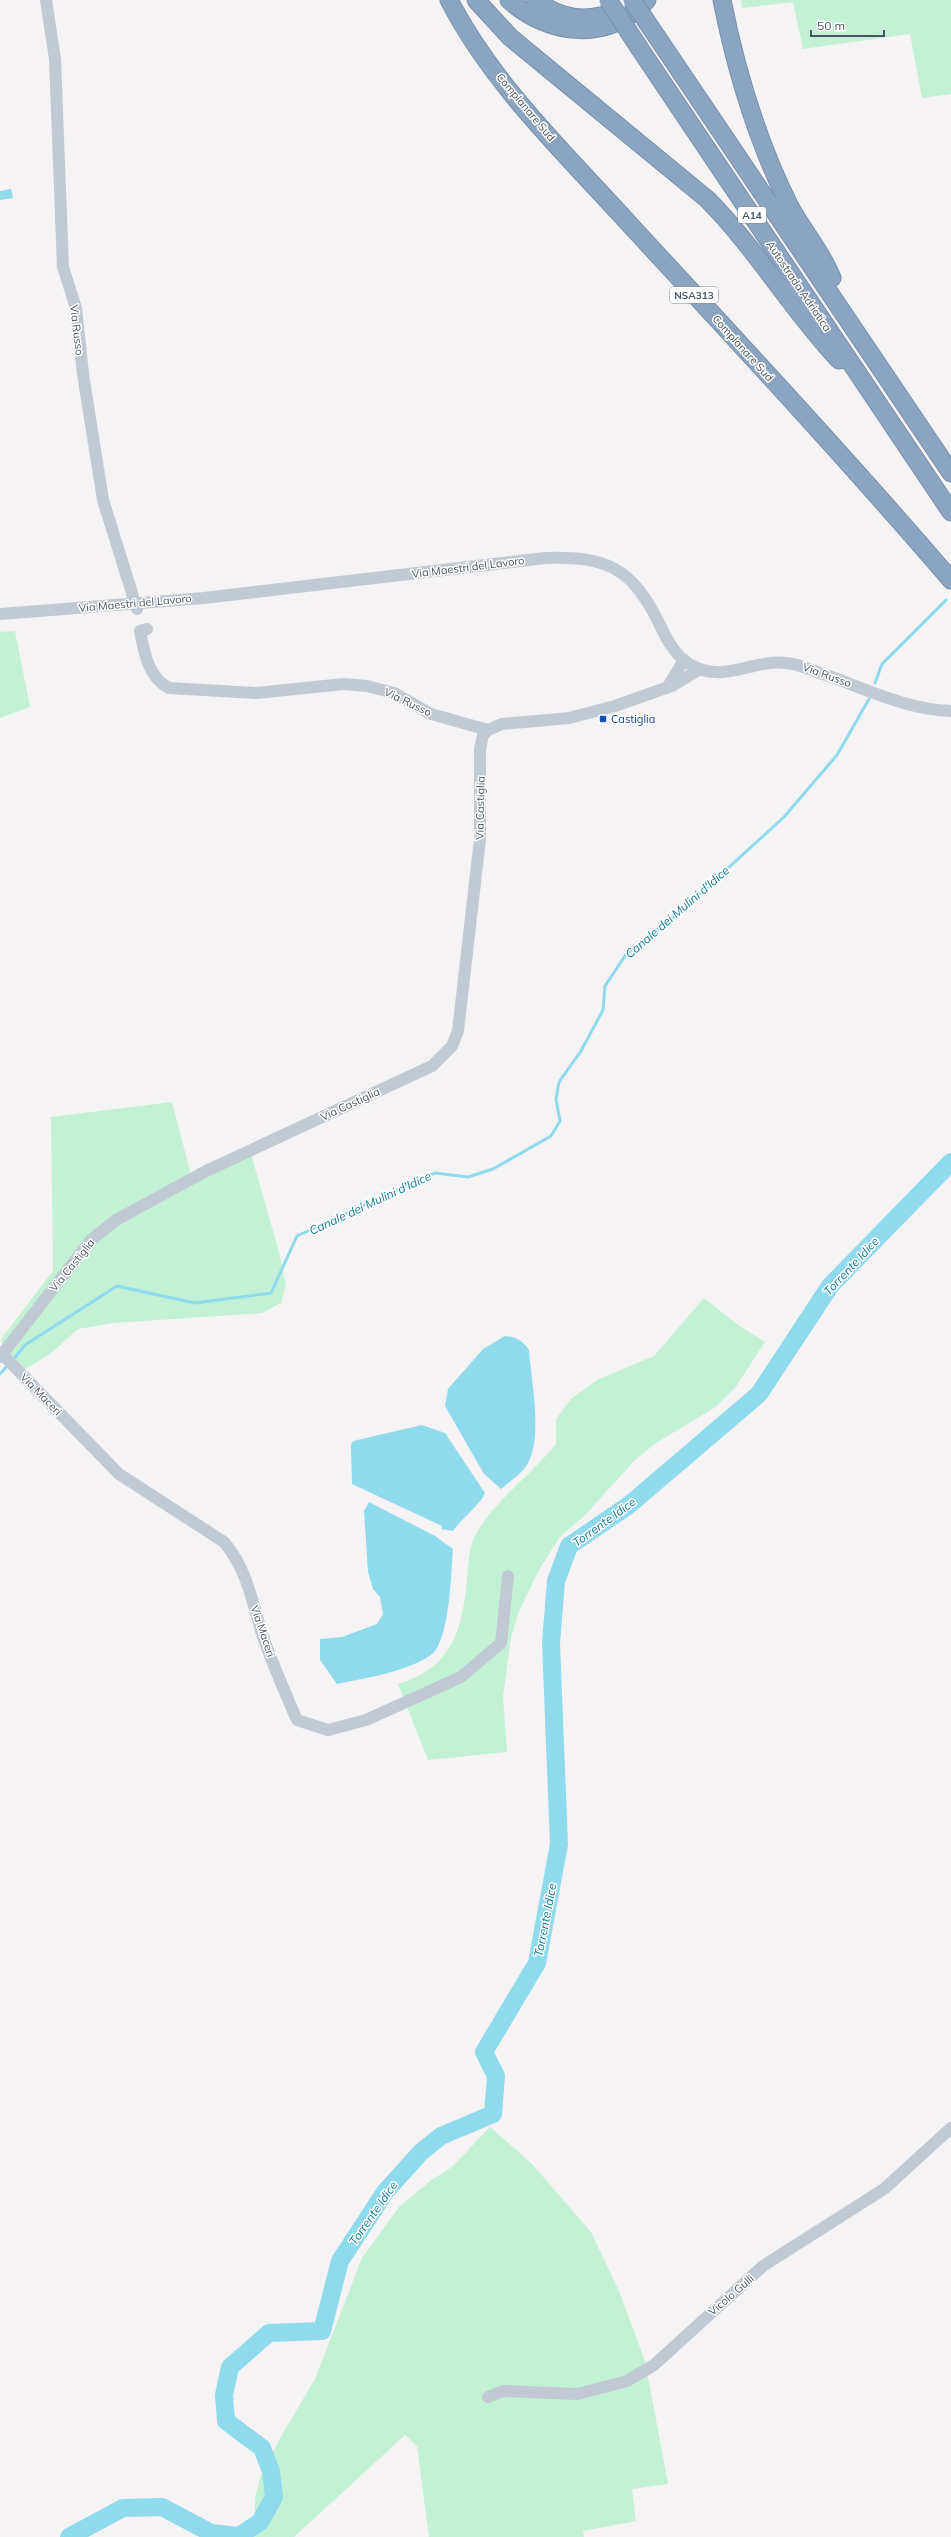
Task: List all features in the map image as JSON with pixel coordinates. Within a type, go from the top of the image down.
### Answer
[{"type":"highway","name":"Complanare Sud","points":[[449,0],[475,45],[531,115],[878,497],[951,580]]},
{"type":"highway","points":[[476,0],[510,37],[707,199],[750,246],[818,338],[863,381]]},
{"type":"highway","points":[[509,0],[538,21],[552,26],[577,30],[609,25],[634,13],[647,0]]},
{"type":"highway","points":[[535,0],[556,12],[581,18],[605,14],[617,10],[632,0]]},
{"type":"highway","name":"Autostrada Adriatica","points":[[608,0],[951,512]]},
{"type":"highway","name":"Autostrada Adriatica","points":[[632,0],[951,473]]},
{"type":"highway","points":[[722,0],[733,56],[758,134],[789,205],[831,275],[844,314]]},
{"type":"street","name":"Via Russo","points":[[46,0],[55,59],[62,266],[76,308],[83,374],[104,500],[136,606]]},
{"type":"street","name":"Via Maestri del Lavoro","points":[[0,614],[136,606],[545,558],[578,557],[596,560],[611,567],[638,586],[647,598],[666,636],[684,660]]},
{"type":"street","name":"Via Russo","points":[[147,629],[140,630],[152,673],[158,682],[169,688],[256,693],[344,684],[367,686],[394,693],[431,714],[488,730]]},
{"type":"street","name":"Via Russo","points":[[684,660],[700,669],[728,673],[772,663],[794,664],[912,705],[951,711]]},
{"type":"street","points":[[667,688],[672,683],[684,660]]},
{"type":"street","points":[[488,730],[502,724],[585,714],[667,688],[700,669]]},
{"type":"street","name":"Via Castiglia","points":[[5,1359],[91,1240],[116,1220],[206,1171],[432,1066],[452,1046],[458,1031],[480,840],[480,749],[483,735],[488,730]]},
{"type":"street","name":"Via Maceri","points":[[5,1359],[119,1474],[224,1542],[237,1557],[244,1573],[262,1634],[297,1720],[328,1730],[358,1722],[461,1677],[501,1643],[508,1576]]},
{"type":"street","name":"Vicolo Gulli","points":[[488,2397],[503,2391],[578,2394],[627,2381],[654,2365],[763,2266],[884,2189],[951,2128]]},
{"type":"green space","points":[[741,0],[951,0],[951,94],[922,98],[910,34],[803,49],[793,2],[742,8]]},
{"type":"green space","points":[[15,631],[30,707],[0,718],[0,632]]},
{"type":"green space","points":[[172,1102],[191,1175],[249,1147],[279,1252],[286,1285],[281,1303],[262,1313],[113,1323],[78,1329],[50,1354],[20,1372],[5,1359],[1,1339],[53,1271],[51,1117]]},
{"type":"green space","points":[[704,1298],[738,1325],[765,1342],[735,1388],[714,1408],[656,1443],[635,1460],[585,1515],[560,1537],[540,1568],[519,1611],[511,1637],[503,1697],[507,1752],[428,1760],[398,1684],[416,1677],[431,1668],[442,1658],[451,1645],[462,1616],[469,1555],[474,1537],[494,1509],[556,1444],[556,1419],[571,1399],[597,1380],[654,1356]]},
{"type":"green space","points":[[490,2127],[532,2164],[591,2232],[619,2291],[645,2361],[668,2484],[632,2489],[636,2521],[583,2531],[584,2537],[429,2537],[417,2446],[405,2435],[294,2537],[255,2537],[255,2498],[261,2475],[282,2435],[315,2379],[362,2258],[399,2207],[430,2181],[452,2167]]},
{"type":"water","points":[[11,189],[13,198],[0,200],[0,191]]},
{"type":"water","points":[[505,1336],[518,1340],[529,1350],[534,1394],[535,1428],[534,1444],[530,1458],[524,1469],[501,1489],[484,1474],[445,1406],[448,1389],[483,1349]]},
{"type":"water","points":[[422,1425],[445,1433],[485,1493],[483,1498],[453,1531],[441,1529],[442,1526],[352,1484],[351,1445],[353,1441]]},
{"type":"water","points":[[369,1502],[435,1536],[453,1549],[446,1622],[437,1648],[431,1655],[421,1661],[386,1674],[337,1684],[320,1660],[320,1639],[342,1637],[377,1624],[383,1614],[380,1597],[373,1589],[368,1572],[364,1511]]},
{"type":"waterway","name":"Canale dei Mulini d'Idice","points":[[875,683],[882,664],[946,600]]},
{"type":"waterway","name":"Canale dei Mulini d'Idice","points":[[12,1361],[25,1345],[117,1286],[195,1303],[271,1293],[297,1236],[435,1173],[468,1177],[493,1169],[551,1136],[560,1121],[556,1099],[559,1082],[581,1051],[603,1010],[605,986],[627,953],[679,913],[784,817],[837,755],[869,699]]},
{"type":"waterway","name":"Torrente Idice","points":[[69,2537],[123,2508],[162,2507],[211,2533],[239,2536],[260,2522],[274,2497],[271,2471],[262,2448],[226,2421],[224,2395],[230,2367],[269,2333],[322,2331],[340,2261],[385,2192],[421,2152],[441,2136],[493,2114],[496,2076],[484,2052],[537,1963],[559,1844],[551,1643],[556,1581],[569,1546],[629,1505],[759,1394],[830,1286],[951,1162]]},
{"type":"waterway","name":"Canale dei Mulini d'Idice","points":[[0,1374],[8,1365]]},
{"type":"place","name":"Castiglia","points":[[603,719]]}]
